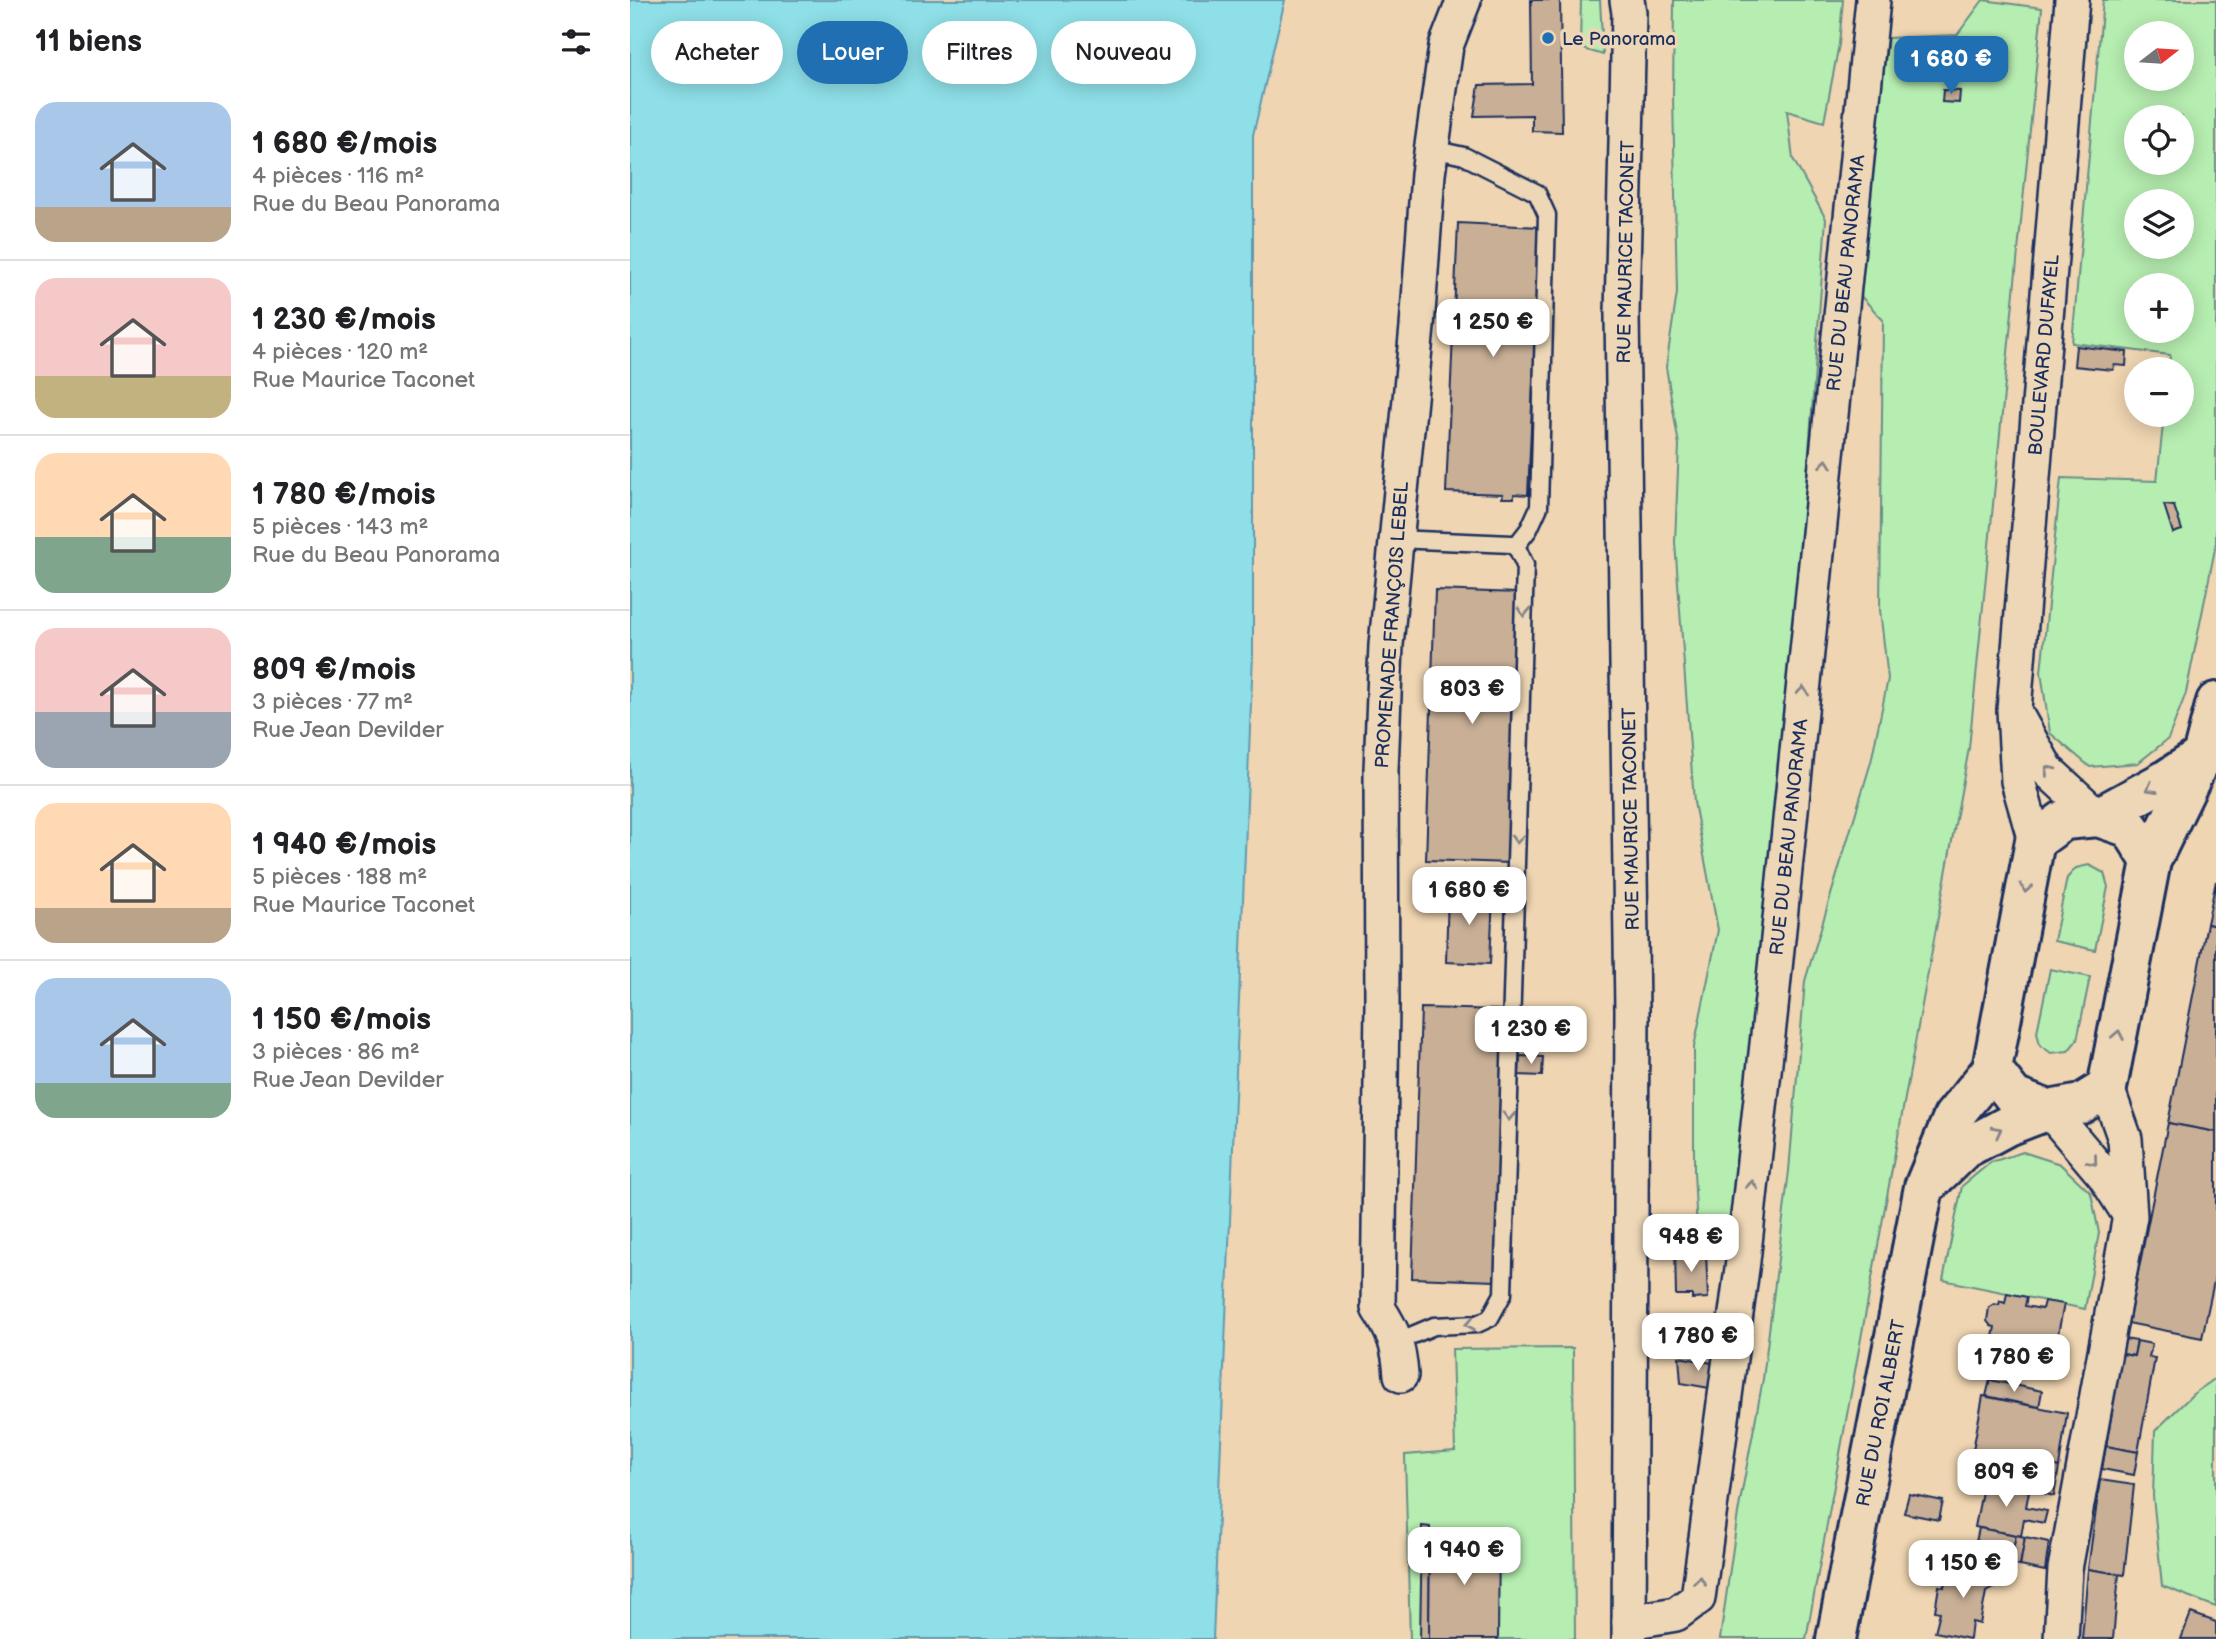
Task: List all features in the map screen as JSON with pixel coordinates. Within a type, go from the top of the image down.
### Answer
[{"type":"street","name":"PROMENADE FRANÇOIS LEBEL","points":[[1401,1375],[1392,1328],[1378,1308],[1382,1003],[1381,770],[1386,645],[1432,149],[1446,46],[1464,0]]},
{"type":"street","name":"RUE MAURICE TACONET","points":[[1627,0],[1629,13],[1622,314],[1632,1011],[1629,1630]]},
{"type":"street","name":"RUE DU BEAU PANORAMA","points":[[1629,1630],[1676,1614],[1698,1598],[1743,1261],[1771,1008],[1873,0]]},
{"type":"street","name":"BOULEVARD DUFAYEL","points":[[2035,842],[2018,781],[2014,710],[2073,0]]},
{"type":"street","points":[[2060,1639],[2064,1569],[2130,1216],[2124,1139],[2107,1088],[2151,861],[2202,756],[2216,702]]},
{"type":"street","points":[[2014,710],[2047,770],[2098,817],[2130,828],[2151,861]]},
{"type":"street","points":[[2130,1216],[2104,1175],[2049,1110],[2014,1097],[1992,1069],[2035,842],[2064,820],[2098,817],[2164,781],[2202,756]]},
{"type":"street","name":"RUE DU ROI ALBERT","points":[[1836,1639],[1924,1187],[1953,1116],[1992,1069]]},
{"type":"street","points":[[1924,1187],[1964,1149],[2007,1126],[2049,1110],[2081,1104],[2107,1088]]},
{"type":"lane","points":[[1432,149],[1464,156],[1537,193],[1546,215],[1539,507],[1529,529],[1515,547]]},
{"type":"lane","points":[[1395,539],[1500,543],[1515,547],[1525,565],[1503,1294],[1490,1318],[1477,1324],[1434,1326],[1396,1342]]},
{"type":"green space","points":[[1581,0],[1600,0],[1603,55],[1580,48]]},
{"type":"green space","points":[[1674,0],[1843,0],[1839,44],[1824,122],[1787,111],[1793,159],[1826,219],[1791,697],[1734,1229],[1697,1231],[1694,1047],[1718,930],[1694,802],[1675,542],[1679,445],[1666,367],[1677,293]]},
{"type":"green space","points":[[1983,0],[2042,8],[1969,748],[1806,1639],[1720,1639],[1738,1513],[1763,1379],[1789,1171],[1805,981],[1871,762],[1888,679],[1880,610],[1883,320],[1855,290],[1888,38],[1957,35]]},
{"type":"green space","points":[[2103,0],[2216,0],[2216,544],[2186,693],[2168,739],[2138,763],[2090,767],[2050,733],[2041,672],[2061,478],[2157,481],[2163,427],[2194,427],[2194,357],[2072,343]]},
{"type":"green space","points":[[2089,865],[2104,873],[2108,887],[2095,950],[2054,941],[2067,878],[2076,868]]},
{"type":"green space","points":[[2050,969],[2090,977],[2077,1040],[2068,1051],[2051,1053],[2040,1045],[2037,1032]]},
{"type":"green space","points":[[2023,1152],[2060,1164],[2091,1193],[2099,1233],[2085,1309],[1943,1280],[1962,1186],[1991,1162]]},
{"type":"green space","points":[[1573,1348],[1575,1639],[1410,1639],[1405,1455],[1455,1451],[1452,1349]]},
{"type":"green space","points":[[2216,1378],[2216,1607],[2162,1586],[2153,1496],[2155,1431],[2193,1394]]},
{"type":"water","points":[[630,0],[1285,0],[1253,135],[1253,654],[1213,1639],[630,1639]]},
{"type":"building","points":[[1531,0],[1560,0],[1562,132],[1532,131],[1532,115],[1474,116],[1479,85],[1532,84]]},
{"type":"building","points":[[1943,90],[1960,91],[1959,103],[1942,102]]},
{"type":"building","points":[[1458,223],[1540,227],[1528,495],[1514,494],[1514,498],[1502,498],[1503,494],[1446,492]]},
{"type":"building","points":[[2076,346],[2127,352],[2124,366],[2114,365],[2113,370],[2074,366]]},
{"type":"building","points":[[2164,505],[2174,506],[2182,530],[2173,533]]},
{"type":"building","points":[[1435,590],[1518,593],[1509,863],[1426,860]]},
{"type":"building","points":[[2216,881],[2216,926],[2207,924]]},
{"type":"building","points":[[1448,891],[1493,893],[1490,964],[1446,962]]},
{"type":"building","points":[[2207,924],[2216,926],[2216,1132],[2168,1123]]},
{"type":"building","points":[[1421,1008],[1503,1010],[1495,1281],[1412,1278]]},
{"type":"building","points":[[1520,1056],[1543,1057],[1542,1076],[1519,1075]]},
{"type":"building","points":[[2168,1123],[2216,1132],[2216,1272],[2202,1338],[2128,1323]]},
{"type":"building","points":[[1675,1249],[1706,1253],[1708,1298],[1692,1299],[1692,1295],[1676,1295]]},
{"type":"building","points":[[2007,1293],[2027,1297],[2025,1306],[2042,1309],[2044,1301],[2064,1304],[2057,1339],[2045,1337],[2044,1345],[2049,1346],[2047,1353],[2042,1352],[2038,1372],[2015,1368],[2016,1361],[1989,1356],[1995,1327],[1987,1321],[1989,1307],[1999,1305],[2000,1301],[2005,1303]]},
{"type":"building","points":[[2124,1339],[2137,1341],[2134,1356],[2122,1354]]},
{"type":"building","points":[[2137,1341],[2152,1344],[2149,1357],[2155,1358],[2138,1452],[2106,1446],[2122,1354],[2134,1356]]},
{"type":"building","points":[[1679,1357],[1718,1364],[1715,1389],[1681,1383]]},
{"type":"building","points":[[1990,1380],[2042,1391],[2039,1407],[1986,1396]]},
{"type":"building","points":[[1983,1396],[2067,1413],[2059,1467],[1973,1450]]},
{"type":"building","points":[[2106,1446],[2138,1452],[2134,1475],[2102,1469]]},
{"type":"building","points":[[1983,1452],[1993,1454],[1989,1475],[1979,1473]]},
{"type":"building","points":[[1993,1454],[2031,1461],[2025,1490],[1988,1482]]},
{"type":"building","points":[[2031,1461],[2040,1463],[2034,1491],[2025,1490]]},
{"type":"building","points":[[2040,1463],[2059,1467],[2054,1496],[2034,1491]]},
{"type":"building","points":[[2100,1480],[2134,1485],[2124,1575],[2088,1569]]},
{"type":"building","points":[[1984,1481],[2029,1491],[2026,1507],[2047,1511],[2044,1523],[2024,1519],[2021,1536],[1975,1527]]},
{"type":"building","points":[[1909,1494],[1943,1501],[1939,1520],[1904,1513]]},
{"type":"building","points":[[1422,1526],[1430,1527],[1429,1639],[1420,1639]]},
{"type":"building","points":[[1979,1528],[2016,1535],[2010,1564],[1973,1556]]},
{"type":"building","points":[[1430,1534],[1499,1535],[1498,1639],[1429,1639]]},
{"type":"building","points":[[2016,1535],[2025,1537],[2020,1566],[2010,1564]]},
{"type":"building","points":[[2025,1537],[2049,1542],[2045,1571],[2020,1566]]},
{"type":"building","points":[[1917,1545],[1944,1550],[1940,1570],[1913,1565]]},
{"type":"building","points":[[1980,1566],[1991,1568],[1996,1575],[1995,1587],[1986,1592],[1980,1624],[1972,1622],[1970,1639],[1935,1632],[1940,1612],[1935,1611],[1939,1586],[1944,1587],[1948,1567],[1972,1572]]},
{"type":"building","points":[[2088,1569],[2119,1574],[2113,1639],[2082,1639]]},
{"type":"building","points":[[2191,1613],[2216,1622],[2216,1639],[2181,1639]]},
{"type":"place","name":"Le Panorama","points":[[1548,38]]}]
